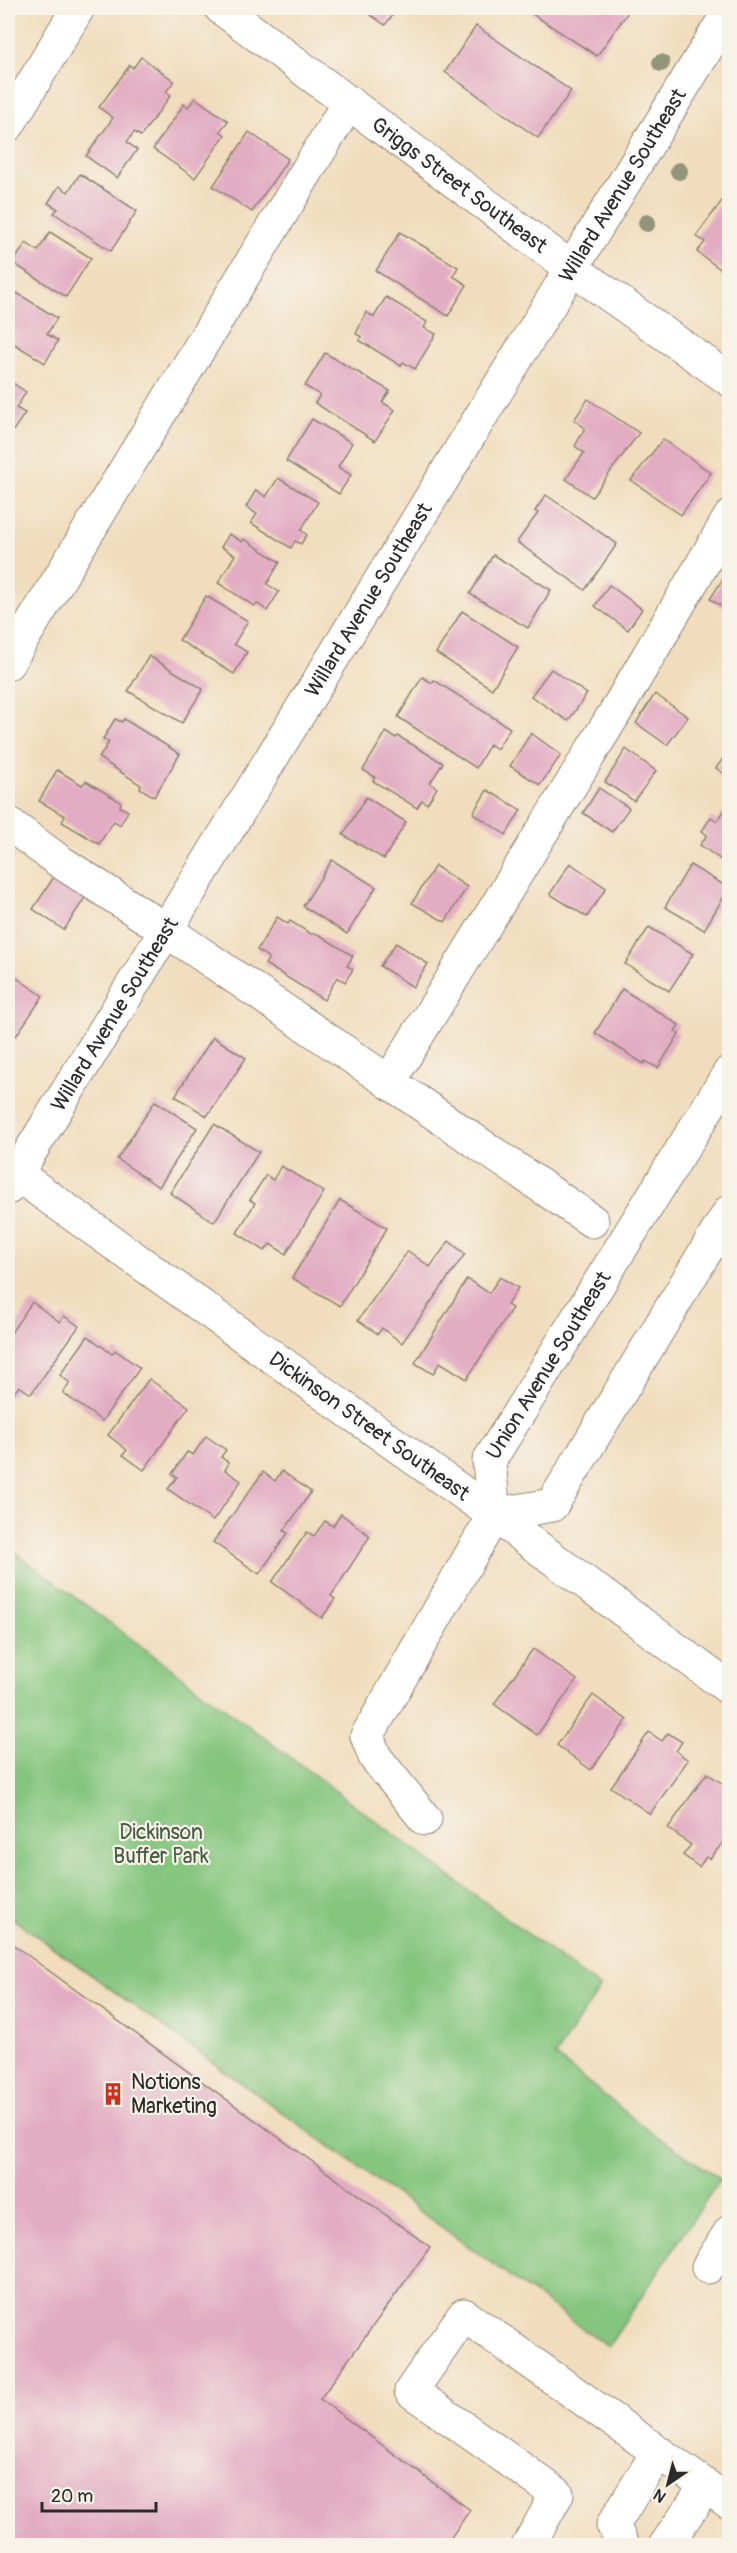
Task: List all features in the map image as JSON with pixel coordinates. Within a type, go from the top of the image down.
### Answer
[{"type":"street","points":[[8,125],[78,8]]},
{"type":"street","name":"Griggs Street Southeast","points":[[221,8],[570,267],[729,380]]},
{"type":"street","name":"Willard Avenue Southeast","points":[[10,1177],[166,930],[729,10]]},
{"type":"street","points":[[8,663],[349,102]]},
{"type":"street","points":[[389,1082],[616,711],[729,517]]},
{"type":"street","points":[[8,823],[59,861],[166,930],[592,1221]]},
{"type":"street","name":"Union Avenue Southeast","points":[[494,1515],[489,1461],[729,1072]]},
{"type":"street","name":"Dickinson Street Southeast","points":[[10,1177],[494,1515],[729,1689]]},
{"type":"street","points":[[425,1819],[375,1757],[367,1736],[494,1515],[552,1505],[729,1211]]},
{"type":"street","points":[[708,2267],[729,2232]]},
{"type":"street","points":[[528,2546],[557,2494],[411,2391],[464,2314],[718,2494],[665,2546]]},
{"type":"street","points":[[623,2546],[613,2525],[658,2452]]},
{"type":"green space","name":"Dickinson Buffer Park","points":[[8,1547],[600,1988],[555,2056],[644,2127],[720,2179],[608,2347],[8,1915]]},
{"type":"building","points":[[361,8],[398,8],[385,25]]},
{"type":"building","points":[[523,8],[620,8],[628,12],[597,56]]},
{"type":"building","points":[[476,26],[571,91],[538,138],[445,72]]},
{"type":"building","points":[[141,57],[174,81],[166,92],[171,95],[141,136],[134,132],[127,142],[137,150],[117,178],[86,156],[113,118],[99,107],[130,65],[133,68]]},
{"type":"building","points":[[195,98],[228,121],[220,131],[225,135],[195,178],[153,149],[184,104],[188,107]]},
{"type":"building","points":[[249,132],[288,159],[252,212],[213,186]]},
{"type":"building","points":[[80,174],[137,211],[111,251],[54,213],[58,209],[48,203],[59,186],[68,192]]},
{"type":"building","points":[[730,190],[730,276],[697,252],[705,242],[696,236]]},
{"type":"building","points":[[50,232],[91,258],[66,297],[13,263],[26,243],[38,251]]},
{"type":"building","points":[[400,232],[458,267],[453,276],[467,285],[448,316],[376,271]]},
{"type":"building","points":[[17,293],[57,318],[47,334],[58,341],[45,363],[8,340],[8,309]]},
{"type":"building","points":[[386,297],[427,322],[424,328],[436,334],[415,369],[403,362],[401,366],[359,340],[362,337],[356,334],[366,312],[374,317]]},
{"type":"building","points":[[325,353],[390,391],[382,402],[395,410],[375,441],[315,403],[320,395],[305,386]]},
{"type":"building","points":[[8,380],[26,392],[16,408],[25,413],[13,431],[8,427]]},
{"type":"building","points":[[588,399],[639,433],[592,497],[566,479],[584,453],[575,446],[585,428],[574,420]]},
{"type":"building","points":[[312,419],[352,443],[338,467],[351,475],[339,494],[286,461]]},
{"type":"building","points":[[663,439],[711,473],[681,515],[631,480]]},
{"type":"building","points":[[278,478],[318,502],[301,530],[307,535],[301,544],[295,541],[291,548],[251,523],[257,514],[246,507],[256,490],[266,497]]},
{"type":"building","points":[[546,495],[617,544],[585,590],[517,542],[538,513],[535,511]]},
{"type":"building","points":[[229,534],[242,542],[244,539],[280,562],[267,584],[279,592],[267,611],[258,604],[254,606],[218,583],[235,555],[221,547]]},
{"type":"building","points":[[493,555],[551,590],[528,628],[470,594]]},
{"type":"building","points":[[730,568],[730,612],[710,599]]},
{"type":"building","points":[[609,585],[642,609],[628,630],[595,606]]},
{"type":"building","points":[[206,596],[248,621],[234,644],[247,652],[234,674],[179,640]]},
{"type":"building","points":[[462,611],[518,647],[492,689],[436,653]]},
{"type":"building","points":[[149,656],[203,689],[182,723],[128,691]]},
{"type":"building","points":[[551,669],[587,694],[568,721],[531,696]]},
{"type":"building","points":[[422,677],[432,683],[434,680],[510,728],[497,749],[490,744],[476,768],[398,717]]},
{"type":"building","points":[[655,694],[688,717],[667,745],[636,723]]},
{"type":"building","points":[[115,719],[122,722],[124,719],[180,754],[154,797],[140,788],[141,785],[99,758],[109,742],[103,739]]},
{"type":"building","points":[[386,732],[396,738],[398,736],[443,763],[430,783],[437,788],[427,804],[422,800],[417,808],[373,781],[375,777],[363,770]]},
{"type":"building","points":[[531,733],[561,755],[540,785],[510,766]]},
{"type":"building","points":[[626,749],[656,771],[634,801],[605,782]]},
{"type":"building","points":[[730,749],[730,778],[716,768]]},
{"type":"building","points":[[57,770],[82,785],[86,781],[121,802],[120,807],[128,811],[120,825],[114,821],[99,844],[62,822],[65,816],[39,801]]},
{"type":"building","points":[[599,788],[629,808],[612,832],[583,813]]},
{"type":"building","points":[[487,790],[521,810],[506,835],[473,813]]},
{"type":"building","points":[[366,797],[406,822],[384,859],[343,835]]},
{"type":"building","points":[[730,803],[730,866],[700,845],[707,835],[702,831],[711,817],[717,821]]},
{"type":"building","points":[[332,860],[376,887],[347,934],[303,906]]},
{"type":"building","points":[[570,863],[606,888],[587,917],[550,894]]},
{"type":"building","points":[[690,865],[729,888],[704,930],[665,907]]},
{"type":"building","points":[[435,866],[467,887],[445,922],[412,903]]},
{"type":"building","points":[[59,869],[90,890],[64,930],[33,909]]},
{"type":"building","points":[[277,917],[288,924],[290,921],[311,934],[318,934],[353,956],[347,966],[353,969],[345,982],[337,977],[324,1000],[265,964],[269,958],[257,950]]},
{"type":"building","points":[[649,927],[693,954],[669,991],[625,964]]},
{"type":"building","points":[[396,943],[428,964],[413,987],[380,966]]},
{"type":"building","points":[[8,972],[43,996],[16,1036],[8,1032]]},
{"type":"building","points":[[622,989],[679,1025],[675,1031],[679,1034],[658,1068],[645,1061],[644,1064],[595,1033]]},
{"type":"building","points":[[213,1037],[246,1058],[207,1116],[175,1096]]},
{"type":"building","points":[[155,1101],[197,1128],[159,1187],[117,1159]]},
{"type":"building","points":[[214,1124],[259,1152],[214,1222],[170,1193]]},
{"type":"building","points":[[281,1166],[324,1192],[286,1254],[270,1244],[265,1251],[237,1233],[255,1203],[250,1200],[266,1175],[273,1180]]},
{"type":"building","points":[[340,1200],[387,1228],[340,1306],[292,1278]]},
{"type":"building","points":[[449,1241],[465,1254],[402,1343],[382,1328],[378,1334],[358,1320],[408,1251],[430,1267]]},
{"type":"building","points":[[500,1277],[518,1288],[507,1305],[512,1308],[467,1379],[440,1362],[433,1374],[415,1363],[467,1279],[489,1293]]},
{"type":"building","points":[[32,1302],[60,1322],[64,1316],[79,1326],[31,1394],[19,1386],[12,1396],[8,1393],[8,1337]]},
{"type":"building","points":[[88,1336],[112,1354],[115,1350],[140,1368],[102,1421],[63,1393],[70,1383],[60,1375]]},
{"type":"building","points":[[149,1379],[189,1407],[144,1470],[123,1455],[127,1450],[108,1435]]},
{"type":"building","points":[[206,1436],[226,1450],[221,1457],[229,1463],[225,1470],[241,1481],[213,1521],[168,1489],[177,1477],[172,1474],[187,1452],[193,1455]]},
{"type":"building","points":[[282,1471],[311,1492],[284,1531],[288,1533],[259,1574],[213,1542],[263,1472],[275,1481]]},
{"type":"building","points":[[341,1514],[370,1536],[331,1596],[335,1599],[322,1618],[272,1582],[307,1532],[314,1536],[325,1521],[333,1526]]},
{"type":"building","points":[[533,1649],[577,1680],[537,1735],[494,1704]]},
{"type":"building","points":[[593,1695],[627,1720],[591,1770],[557,1745]]},
{"type":"building","points":[[649,1732],[662,1741],[668,1733],[682,1742],[676,1751],[688,1760],[650,1814],[611,1787]]},
{"type":"building","points":[[707,1773],[730,1789],[730,1833],[710,1859],[706,1857],[699,1867],[683,1855],[691,1845],[668,1828]]},
{"type":"building","name":"Notions Marketing","points":[[8,1941],[430,2247],[320,2399],[470,2510],[445,2546],[8,2546]]},
{"type":"place","name":"Notions Marketing","points":[[113,2094]]}]
